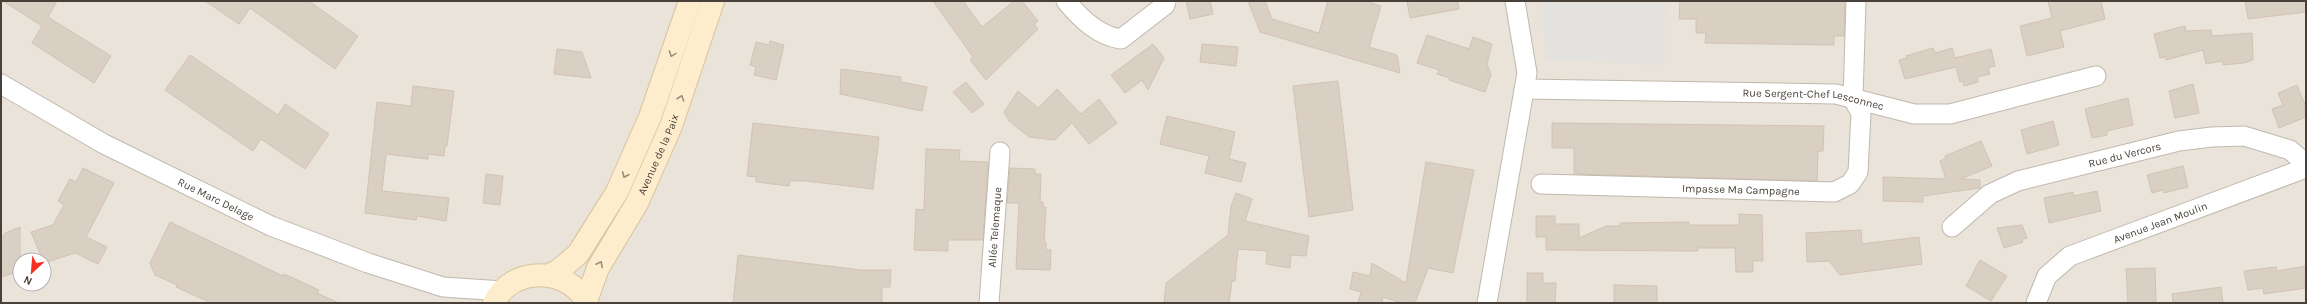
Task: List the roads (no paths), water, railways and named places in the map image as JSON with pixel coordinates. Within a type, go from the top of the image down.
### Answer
[{"type":"main road","name":"Avenue de la Paix","points":[[549,275],[558,270],[578,254],[617,192],[650,117],[690,1]]},
{"type":"main road","name":"Avenue de la Paix","points":[[586,302],[598,268],[637,203],[671,126],[712,1]]},
{"type":"main road","points":[[499,297],[516,281],[532,275],[549,275],[564,280],[576,289],[586,302]]},
{"type":"street","points":[[1066,1],[1085,22],[1107,35],[1121,39],[1165,5],[1166,1]]},
{"type":"street","points":[[1488,301],[1527,73],[1515,1]]},
{"type":"street","points":[[1853,99],[1856,1]]},
{"type":"street","name":"Rue Sergent-Chef Lesconnec","points":[[1524,89],[1836,94],[1914,114],[1950,114],[2096,76]]},
{"type":"street","name":"Rue Marc Delage","points":[[1,84],[104,144],[246,215],[329,249],[443,287],[499,297]]},
{"type":"street","name":"Impasse Ma Campagne","points":[[1540,184],[1834,192],[1850,184],[1858,172],[1861,113],[1853,99]]},
{"type":"street","name":"Rue du Vercors","points":[[1952,227],[1990,194],[2018,181],[2179,141],[2212,137],[2244,136],[2290,150],[2306,164]]},
{"type":"street","name":"Allée Telemaque","points":[[989,303],[1000,152]]},
{"type":"street","name":"Avenue Jean Moulin","points":[[2036,303],[2047,276],[2070,256],[2306,168]]},
{"type":"street","name":"Rue Marc Delage","points":[[443,287],[466,303]]}]
